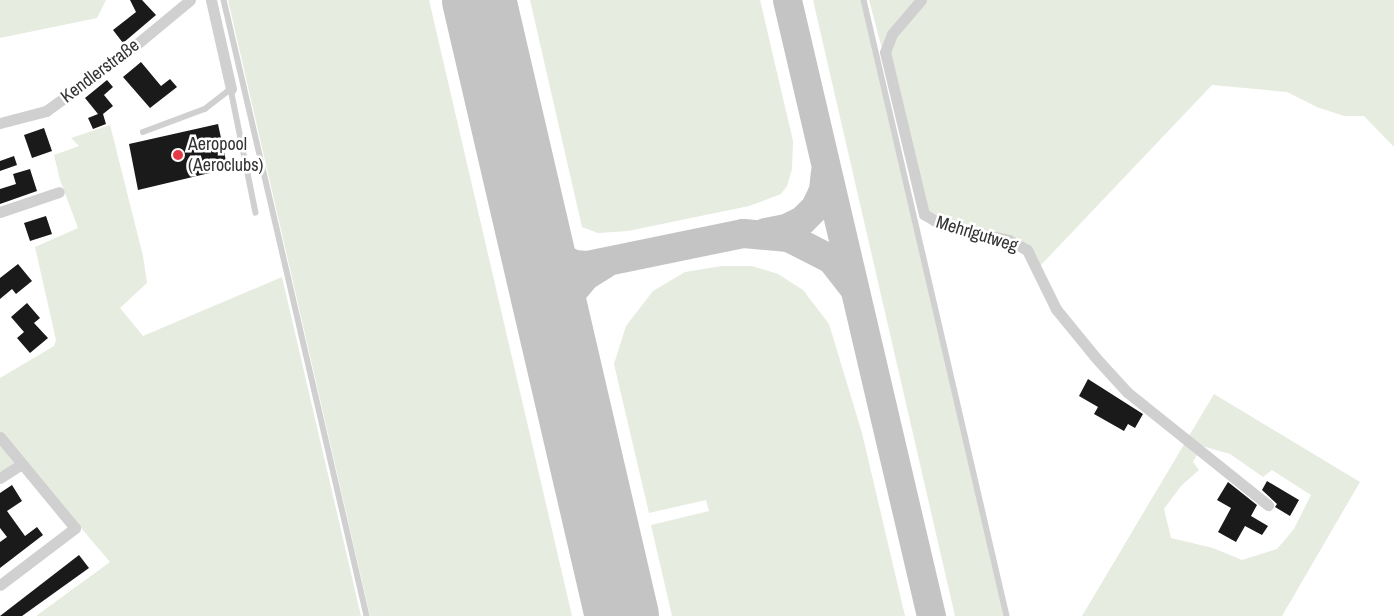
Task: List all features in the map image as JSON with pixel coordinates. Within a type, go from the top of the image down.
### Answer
[{"type":"street","name":"Kendlerstraße","points":[[0,123],[46,110],[126,53],[190,0]]},
{"type":"street","points":[[211,0],[231,89]]},
{"type":"street","points":[[881,54],[892,34],[921,0]]},
{"type":"street","name":"Mehrlgutweg","points":[[881,54],[922,209],[927,218],[942,226],[1009,240],[1027,250],[1056,309],[1108,372],[1214,464],[1268,505]]},
{"type":"street","points":[[0,212],[59,192]]},
{"type":"street","points":[[0,437],[20,465],[76,528],[0,585]]},
{"type":"street","points":[[0,478],[20,465]]},
{"type":"lane","points":[[224,0],[359,590],[367,616]]},
{"type":"lane","points":[[864,0],[881,54],[1007,616]]},
{"type":"lane","points":[[143,132],[205,109],[231,89],[256,213]]},
{"type":"shaded area","points":[[0,0],[106,0],[97,18],[0,38]]},
{"type":"shaded area","points":[[228,0],[429,0],[572,616],[370,616]]},
{"type":"shaded area","points":[[530,0],[760,0],[793,141],[792,169],[787,186],[781,194],[749,206],[628,231],[598,233],[582,227]]},
{"type":"shaded area","points":[[813,0],[861,0],[1004,616],[955,616]]},
{"type":"shaded area","points":[[869,0],[1394,0],[1394,147],[1364,116],[1344,116],[1317,107],[1287,92],[1212,85],[1040,266],[1034,254],[951,226],[926,213]]},
{"type":"shaded area","points":[[110,125],[143,256],[147,283],[120,308],[143,336],[282,277],[361,616],[36,616],[110,562],[21,457],[0,475],[0,378],[54,346],[56,340],[35,247],[78,228],[60,180],[54,155],[79,146],[71,138]]},
{"type":"shaded area","points":[[722,266],[752,266],[778,274],[803,290],[829,324],[862,433],[905,616],[672,616],[651,525],[709,511],[706,500],[649,513],[614,364],[626,326],[653,291],[685,272]]},
{"type":"shaded area","points":[[1214,394],[1360,482],[1282,616],[1082,616]],"holes":[[[1202,446],[1230,454],[1263,477],[1272,470],[1311,495],[1294,529],[1277,549],[1242,560],[1213,548],[1171,538],[1164,509],[1181,486],[1199,470],[1193,462]]]},
{"type":"building","points":[[130,0],[142,0],[156,15],[123,43],[113,30],[136,12]]},
{"type":"building","points":[[141,62],[161,86],[170,79],[177,87],[150,108],[123,77]]},
{"type":"building","points":[[107,80],[113,87],[104,95],[113,106],[103,114],[106,124],[93,129],[88,118],[98,114],[85,98]]},
{"type":"building","name":"Aeropool (Aeroclubs)","points":[[218,124],[226,161],[216,164],[218,171],[138,190],[129,144]]},
{"type":"building","points":[[44,128],[52,151],[32,158],[24,135]]},
{"type":"building","points":[[14,156],[17,165],[0,171],[0,161]]},
{"type":"building","points":[[30,169],[37,191],[0,204],[0,189],[16,184],[13,174]]},
{"type":"building","points":[[46,216],[52,234],[30,241],[24,223]]},
{"type":"building","points":[[18,264],[32,281],[16,294],[12,289],[0,299],[0,278]]},
{"type":"building","points":[[27,303],[40,318],[34,323],[48,338],[30,353],[17,338],[24,332],[11,317]]},
{"type":"building","points":[[1088,379],[1143,414],[1135,428],[1128,424],[1124,431],[1094,414],[1098,407],[1079,396]]},
{"type":"building","points":[[1267,481],[1299,500],[1290,516],[1275,507],[1277,504],[1262,490]]},
{"type":"building","points":[[1228,482],[1257,505],[1251,516],[1268,526],[1262,535],[1245,526],[1236,542],[1218,532],[1231,508],[1217,500]]},
{"type":"building","points":[[12,485],[22,501],[7,511],[25,536],[37,527],[43,535],[0,568],[0,542],[7,537],[0,528],[0,493]]},
{"type":"building","points":[[79,555],[89,568],[22,616],[0,616]]},
{"type":"taxiway","points":[[787,0],[931,616]]},
{"type":"taxiway","points":[[765,232],[786,228],[802,220],[815,207],[823,190],[825,172]]},
{"type":"taxiway","points":[[534,235],[557,256],[574,264],[587,265],[743,233],[788,237],[831,259],[851,285]]},
{"type":"taxiway","points":[[558,341],[558,321],[563,302],[586,275],[605,263]]},
{"type":"runway","points":[[479,0],[622,616]]},
{"type":"place","name":"Aeropool (Aeroclubs)","points":[[178,155]]}]
